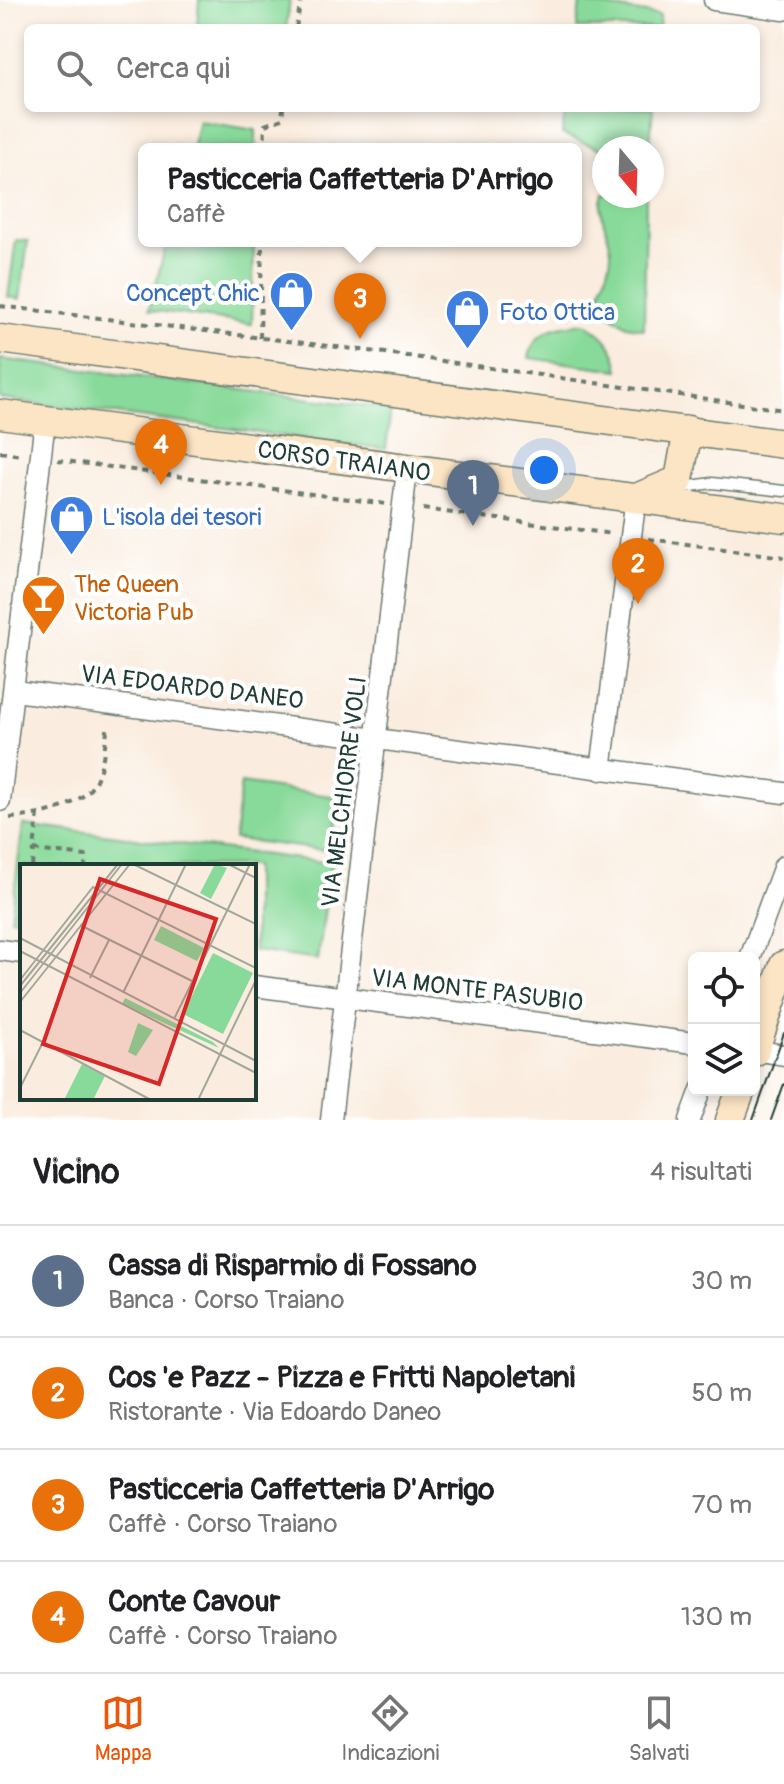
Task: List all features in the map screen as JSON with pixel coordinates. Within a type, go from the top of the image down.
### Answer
[{"type":"main road","points":[[0,339],[784,444]]},
{"type":"main road","name":"CORSO TRAIANO","points":[[0,414],[407,470],[646,494],[784,518]]},
{"type":"main road","points":[[646,494],[679,480],[688,430]]},
{"type":"main road","points":[[760,1034],[784,965]]},
{"type":"main road","points":[[730,1120],[739,1096]]},
{"type":"street","points":[[714,0],[784,10]]},
{"type":"street","points":[[0,801],[45,420]]},
{"type":"street","name":"VIA MELCHIORRE VOLI","points":[[331,1120],[407,470]]},
{"type":"street","points":[[601,770],[646,494]]},
{"type":"street","name":"VIA EDOARDO DANEO","points":[[15,691],[377,736],[601,770],[784,793]]},
{"type":"street","points":[[752,952],[784,866]]},
{"type":"street","points":[[0,950],[20,953]]},
{"type":"street","name":"VIA MONTE PASUBIO","points":[[256,986],[688,1042]]},
{"type":"street","points":[[760,1052],[784,1055]]},
{"type":"street","points":[[690,1120],[699,1096]]},
{"type":"lane","points":[[646,494],[712,483],[784,491]]},
{"type":"path","points":[[297,24],[301,0]]},
{"type":"path","points":[[264,143],[265,125],[282,119],[283,112]]},
{"type":"path","points":[[260,338],[262,247]]},
{"type":"path","points":[[0,306],[260,338],[784,410]]},
{"type":"path","points":[[0,818],[38,814],[78,799],[95,784],[112,704]]},
{"type":"path","points":[[32,864],[38,814]]},
{"type":"path","points":[[34,850],[86,856],[85,864]]},
{"type":"green space","points":[[199,0],[290,0],[287,24],[197,24]]},
{"type":"green space","points":[[580,3],[660,15],[659,24],[577,24]]},
{"type":"green space","points":[[565,112],[653,112],[651,136],[592,136],[592,145],[562,134]]},
{"type":"green space","points":[[199,121],[256,130],[256,143],[194,143]]},
{"type":"green space","points":[[646,208],[644,329],[627,326],[600,307],[611,251],[601,209]]},
{"type":"green space","points":[[16,240],[28,241],[20,299],[8,297]]},
{"type":"green space","points":[[165,247],[254,247],[252,324],[149,310]]},
{"type":"green space","points":[[585,323],[608,342],[619,370],[529,358],[536,340],[549,330]]},
{"type":"green space","points":[[0,359],[391,409],[386,449],[0,399]]},
{"type":"green space","points":[[241,783],[338,797],[330,851],[234,839]]},
{"type":"green space","points":[[23,824],[331,863],[318,960],[256,951],[256,864],[20,864],[20,919],[11,918]]},
{"type":"tram line","points":[[753,1120],[784,1033]]},
{"type":"tram line","points":[[771,1120],[784,1084]]},
{"type":"place","name":"Concept Chic","points":[[291,332]]},
{"type":"place","name":"Pasticceria Caffetteria D'Arrigo","points":[[360,339]]},
{"type":"place","name":"Foto Ottica","points":[[468,351]]},
{"type":"place","name":"Conte Cavour","points":[[161,485]]},
{"type":"place","name":"Cassa di Risparmio di Fossano","points":[[473,526]]},
{"type":"place","name":"L'isola dei tesori","points":[[71,556]]},
{"type":"place","name":"Cos 'e Pazz - Pizza e Fritti Napoletani","points":[[638,604]]},
{"type":"place","name":"The Queen Victoria Pub","points":[[43,637]]}]
